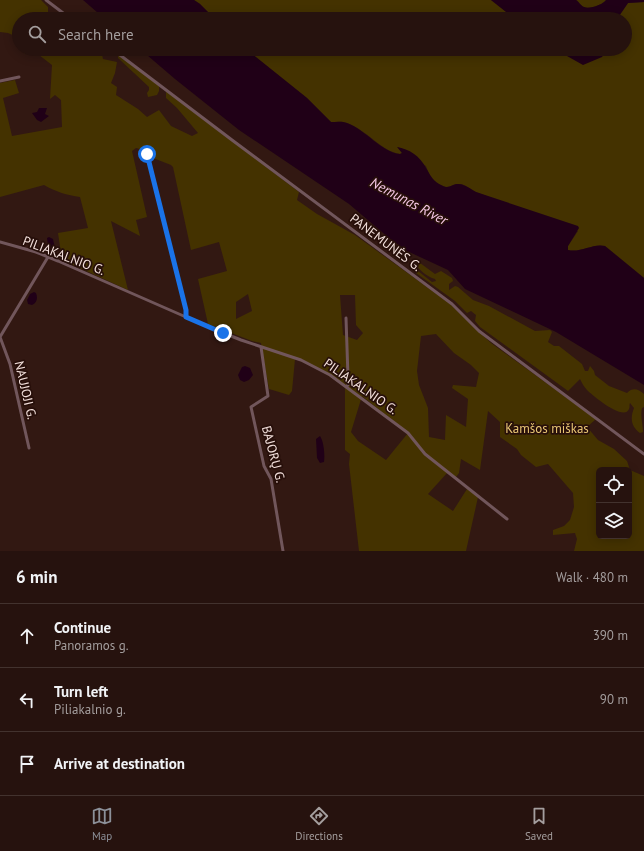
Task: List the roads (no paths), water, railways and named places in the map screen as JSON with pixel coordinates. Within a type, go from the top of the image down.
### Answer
[{"type":"street","points":[[46,0],[62,12]]},
{"type":"street","name":"PANEMUNĖS G.","points":[[121,56],[446,299],[479,330],[644,454]]},
{"type":"street","points":[[0,81],[19,77]]},
{"type":"street","points":[[147,154],[186,310],[186,317]]},
{"type":"street","name":"PILIAKALNIO G.","points":[[0,242],[48,257],[234,338],[315,366],[347,386],[408,433],[425,454],[507,519]]},
{"type":"street","points":[[0,337],[48,257]]},
{"type":"street","points":[[346,318],[347,386]]},
{"type":"street","name":"NAUJOJI G.","points":[[0,337],[10,364],[29,448]]},
{"type":"street","name":"BAJORŲ G.","points":[[261,347],[268,396],[251,407],[264,466],[271,479],[283,551]]},
{"type":"water","points":[[83,0],[194,0],[208,12],[97,12]]},
{"type":"water","points":[[491,0],[576,0],[582,6],[589,8],[606,0],[644,0],[644,2],[628,3],[622,12],[506,12]]},
{"type":"water","name":"Nemunas River","points":[[148,56],[255,56],[307,98],[331,122],[343,122],[354,126],[386,149],[393,152],[400,154],[402,153],[397,147],[410,151],[421,160],[433,179],[442,186],[447,187],[462,184],[476,192],[578,226],[579,228],[568,246],[568,250],[573,251],[600,245],[605,246],[644,278],[644,385],[556,332],[465,289],[448,270],[407,251],[389,238],[349,204],[239,130]]},
{"type":"water","points":[[567,56],[602,56],[602,57],[583,65]]},
{"type":"water","points":[[39,108],[47,108],[45,114],[49,116],[41,122],[37,120],[32,113],[37,112]]},
{"type":"water","points":[[49,237],[53,239],[56,253],[54,255],[49,253],[47,238]]},
{"type":"water","points":[[34,292],[37,295],[36,302],[32,305],[28,304],[27,300],[30,294]]},
{"type":"water","points":[[245,366],[250,368],[253,375],[249,380],[244,382],[240,380],[238,375],[242,367]]},
{"type":"water","points":[[320,436],[323,445],[324,462],[320,463],[317,458],[316,439]]},
{"type":"park label","name":"Kamšos miškas","points":[[547,428]]}]
